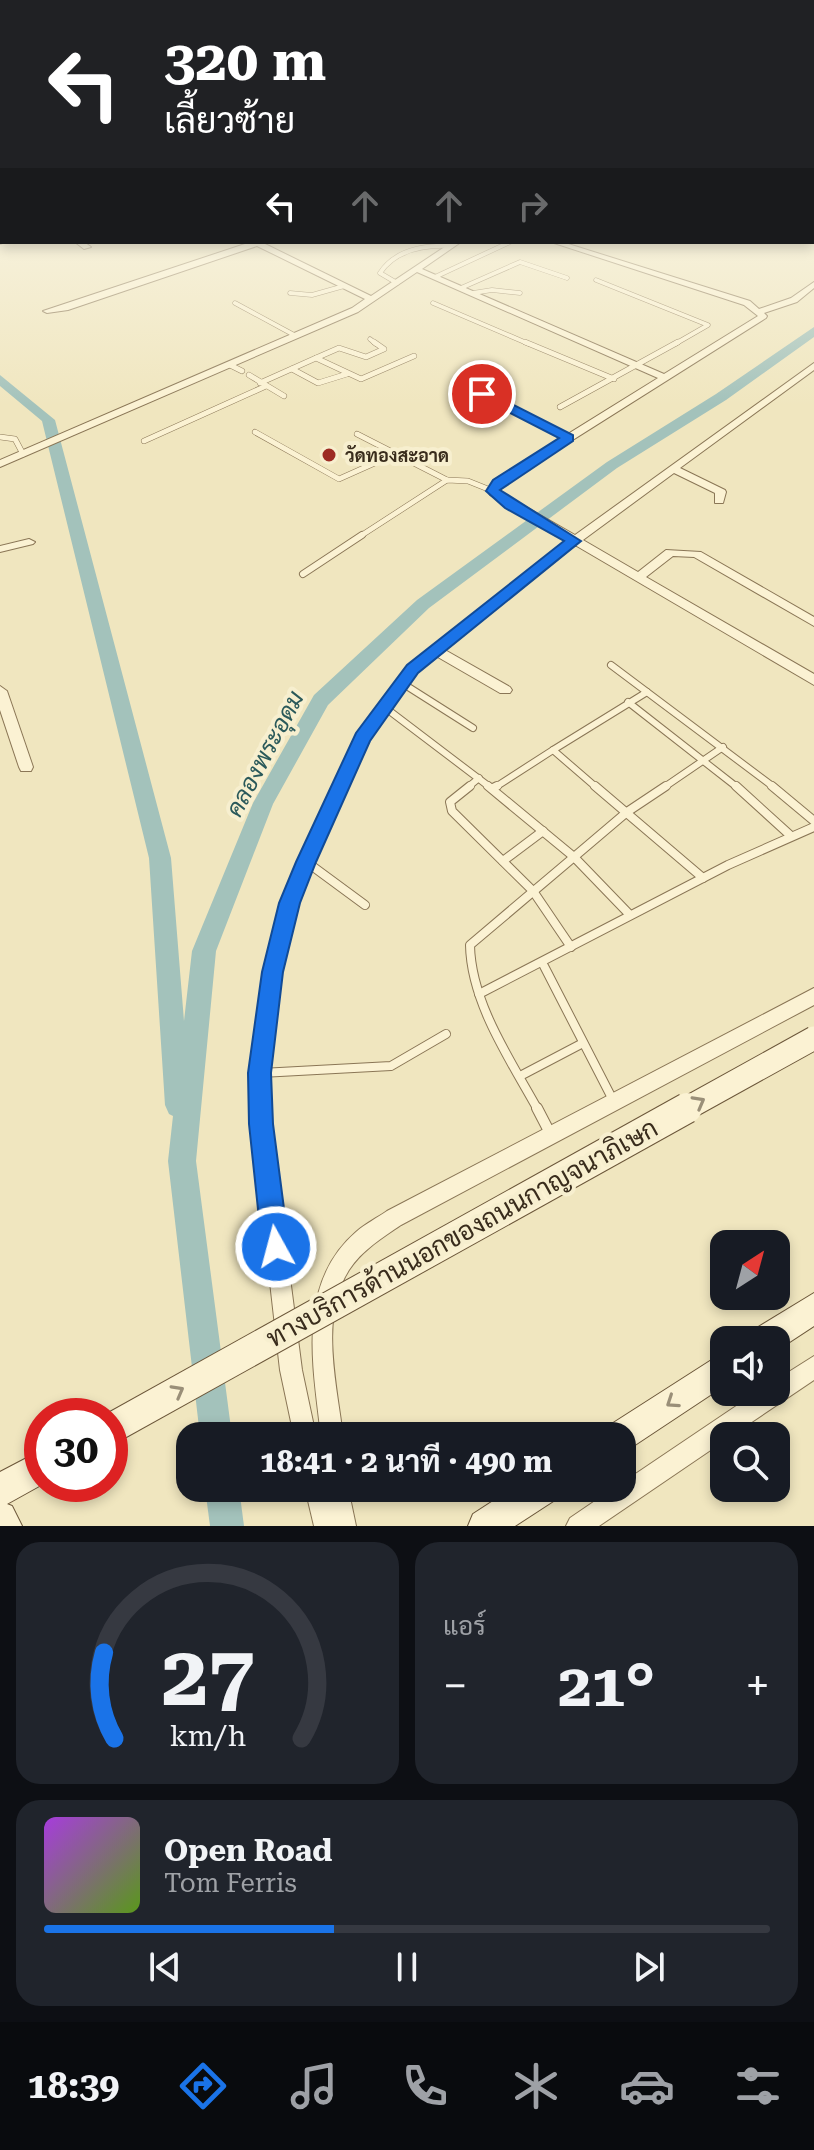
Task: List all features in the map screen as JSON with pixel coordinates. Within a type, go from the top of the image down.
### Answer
[{"type":"main road","name":"ทางบริการด้านนอกของถนนกาญจนาภิเษก","points":[[128,1419],[814,1038]]},
{"type":"main road","points":[[787,1326],[814,1308]]},
{"type":"main road","points":[[636,1426],[710,1377]]},
{"type":"main road","points":[[0,1490],[24,1476]]},
{"type":"main road","points":[[485,1526],[522,1502]]},
{"type":"main road","points":[[0,1518],[5,1526]]},
{"type":"street","points":[[47,311],[93,299],[197,263]]},
{"type":"street","points":[[297,263],[373,300]]},
{"type":"street","points":[[0,464],[373,300],[426,263]]},
{"type":"street","points":[[627,263],[747,303],[761,311],[794,300],[814,284]]},
{"type":"street","points":[[417,269],[666,378]]},
{"type":"street","points":[[78,290],[93,299]]},
{"type":"street","points":[[761,311],[762,318],[498,482],[493,491],[510,505],[814,680]]},
{"type":"street","points":[[302,1422],[291,1370],[261,1124],[259,1073],[272,972],[289,903],[362,738],[402,683],[435,650],[567,537],[674,469],[814,366]]},
{"type":"street","points":[[674,469],[721,492],[719,501]]},
{"type":"street","points":[[0,549],[29,542]]},
{"type":"street","points":[[638,578],[670,552],[697,554],[814,622]]},
{"type":"street","points":[[435,650],[505,690]]},
{"type":"street","points":[[0,691],[26,767]]},
{"type":"street","points":[[331,1422],[322,1324],[334,1272],[353,1247],[372,1230],[814,996]]},
{"type":"street","points":[[578,1526],[814,1367]]},
{"type":"street","points":[[320,1502],[326,1526]]},
{"type":"street","points":[[339,1502],[344,1526]]},
{"type":"lane","points":[[393,263],[381,269],[386,278],[397,283]]},
{"type":"lane","points":[[435,277],[465,263]]},
{"type":"lane","points":[[461,288],[517,263]]},
{"type":"lane","points":[[524,263],[567,278]]},
{"type":"lane","points":[[560,407],[708,325],[596,280]]},
{"type":"lane","points":[[290,293],[312,295],[344,286]]},
{"type":"lane","points":[[473,293],[492,290],[520,293]]},
{"type":"lane","points":[[235,303],[296,336]]},
{"type":"lane","points":[[433,303],[614,379]]},
{"type":"lane","points":[[144,441],[339,348],[366,357],[384,349],[370,339]]},
{"type":"lane","points":[[316,358],[361,379],[414,356]]},
{"type":"lane","points":[[230,365],[242,371]]},
{"type":"lane","points":[[292,369],[318,383],[347,374]]},
{"type":"lane","points":[[249,375],[284,396]]},
{"type":"lane","points":[[482,394],[569,438]]},
{"type":"lane","points":[[255,432],[339,479],[395,454]]},
{"type":"lane","points":[[357,434],[447,480],[468,481],[493,491]]},
{"type":"lane","points":[[0,437],[15,439],[23,454]]},
{"type":"lane","points":[[303,574],[447,480]]},
{"type":"lane","points":[[611,665],[723,747],[814,821]]},
{"type":"lane","points":[[402,683],[443,706],[473,728]]},
{"type":"lane","points":[[493,788],[647,692]]},
{"type":"lane","points":[[628,702],[704,760],[791,836]]},
{"type":"lane","points":[[383,706],[493,788],[574,857],[630,915]]},
{"type":"lane","points":[[552,1137],[479,994],[468,954],[470,945],[627,812],[723,747]]},
{"type":"lane","points":[[553,750],[703,878]]},
{"type":"lane","points":[[479,778],[450,802],[451,807],[533,891],[571,947]]},
{"type":"lane","points":[[479,994],[544,966],[571,947],[630,915],[814,827]]},
{"type":"lane","points":[[503,861],[543,831]]},
{"type":"lane","points":[[306,862],[365,905]]},
{"type":"lane","points":[[544,966],[615,1104]]},
{"type":"lane","points":[[259,1073],[391,1066],[446,1034]]},
{"type":"lane","points":[[522,1075],[583,1043]]},
{"type":"waterway","name":"คลองพระอุดม","points":[[214,1422],[182,1161],[204,951],[263,803],[321,700],[423,604],[612,465],[721,397],[814,331]]},
{"type":"waterway","points":[[0,379],[48,420],[160,858],[178,1105]]},
{"type":"waterway","name":"คลองพระอุดม","points":[[224,1502],[227,1526]]},
{"type":"place","name":"วัดทองสะอาด","points":[[329,455]]},
{"type":"route","points":[[276,1247],[261,1124],[259,1073],[272,972],[289,903],[306,862],[362,738],[412,669],[574,541],[510,505],[493,491],[498,482],[569,438],[482,394]]}]
